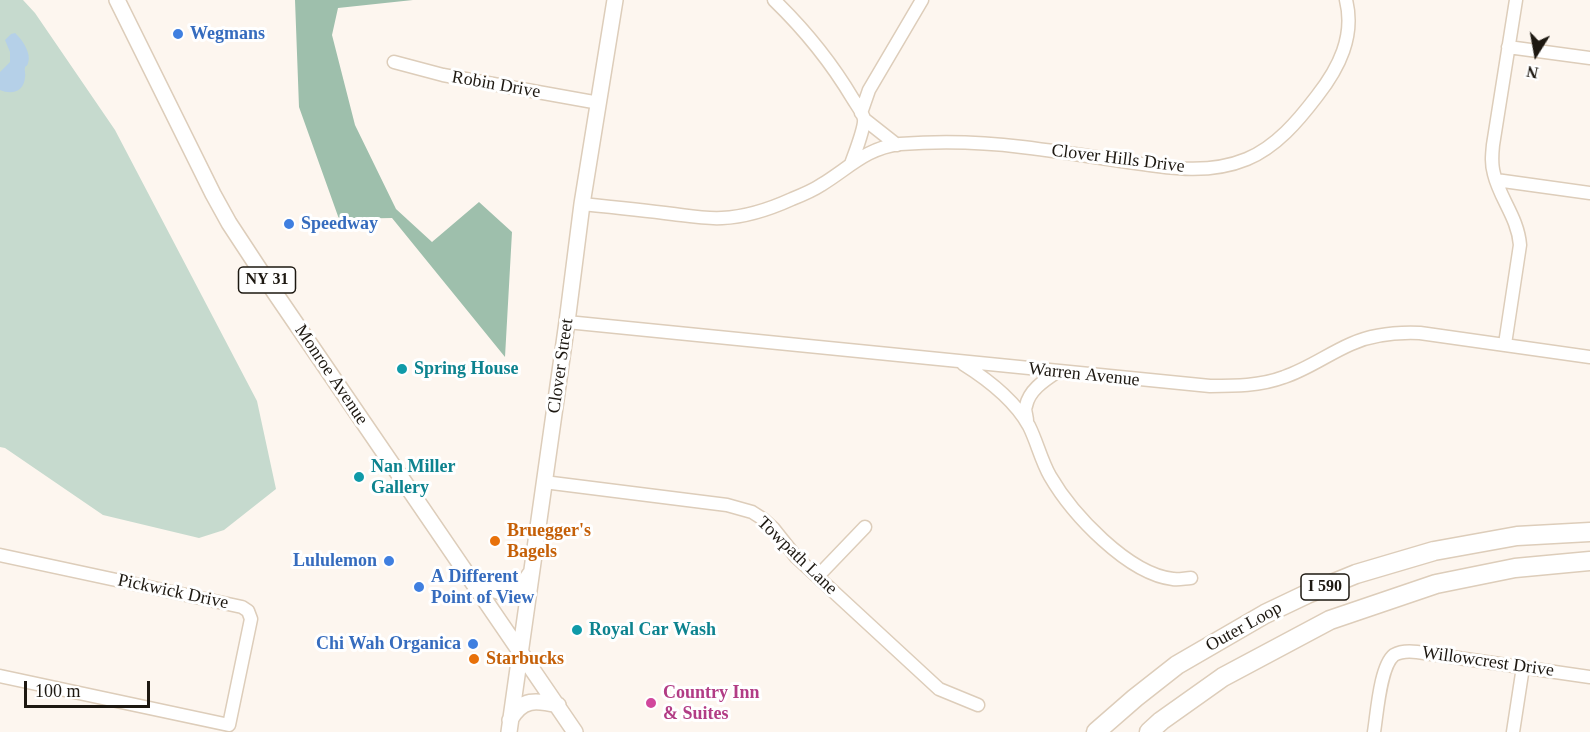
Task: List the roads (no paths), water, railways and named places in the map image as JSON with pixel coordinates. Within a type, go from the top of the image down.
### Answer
[{"type":"highway","name":"Outer Loop","points":[[1096,732],[1177,665],[1265,614],[1356,574],[1434,551],[1517,536],[1590,532]]},
{"type":"highway","name":"Outer Loop","points":[[1149,732],[1223,677],[1330,620],[1436,584],[1515,568],[1590,561]]},
{"type":"main road","name":"Monroe Avenue","points":[[117,0],[229,222],[575,732]]},
{"type":"main road","name":"Clover Street","points":[[510,726],[582,204],[615,0]]},
{"type":"main road","points":[[466,573],[497,592],[507,593],[520,588],[531,571]]},
{"type":"main road","points":[[510,726],[515,712],[529,702],[538,701],[558,705]]},
{"type":"street","points":[[774,0],[826,58],[863,116],[897,145]]},
{"type":"street","points":[[850,165],[858,146],[869,90],[922,0]]},
{"type":"street","name":"Clover Hills Drive","points":[[582,204],[710,218],[732,217],[761,211],[791,200],[821,185],[874,150],[897,145],[952,141],[1183,169],[1217,167],[1234,163],[1272,145],[1297,120],[1323,88],[1342,57],[1346,43],[1348,20],[1346,0]]},
{"type":"street","points":[[1505,344],[1520,244],[1518,230],[1492,166],[1493,145],[1516,0]]},
{"type":"street","points":[[1508,47],[1590,58]]},
{"type":"street","name":"Robin Drive","points":[[394,62],[443,75],[598,103]]},
{"type":"street","points":[[1496,180],[1590,193]]},
{"type":"street","name":"Warren Avenue","points":[[567,322],[1186,385],[1252,385],[1285,377],[1352,343],[1391,333],[1420,333],[1590,357]]},
{"type":"street","points":[[959,362],[984,377],[1011,403],[1028,425]]},
{"type":"street","points":[[1057,372],[1040,383],[1025,407],[1028,425],[1053,481],[1095,534],[1126,558],[1152,572],[1173,579],[1191,578]]},
{"type":"street","name":"Towpath Lane","points":[[544,482],[739,507],[752,512],[768,523],[796,557],[939,689],[978,705]]},
{"type":"street","points":[[818,576],[865,527]]},
{"type":"street","name":"Pickwick Drive","points":[[0,555],[242,607],[248,611],[251,619],[229,725],[0,676]]},
{"type":"street","name":"Willowcrest Drive","points":[[1374,732],[1384,670],[1390,659],[1400,653],[1417,652],[1590,677]]},
{"type":"street","points":[[1513,732],[1523,667]]},
{"type":"water","points":[[15,33],[26,47],[29,59],[25,67],[22,86],[17,91],[9,92],[0,90],[0,72],[10,62],[10,52],[5,40]]},
{"type":"place","name":"Wegmans","points":[[178,34]]},
{"type":"place","name":"Speedway","points":[[289,224]]},
{"type":"place","name":"Spring House","points":[[402,369]]},
{"type":"place","name":"Nan Miller Gallery","points":[[359,477]]},
{"type":"place","name":"Bruegger's Bagels","points":[[495,541]]},
{"type":"place","name":"Lululemon","points":[[389,561]]},
{"type":"place","name":"A Different Point of View","points":[[419,587]]},
{"type":"place","name":"Royal Car Wash","points":[[577,630]]},
{"type":"place","name":"Chi Wah Organica","points":[[473,644]]},
{"type":"place","name":"Starbucks","points":[[474,659]]},
{"type":"place","name":"Country Inn & Suites","points":[[651,703]]}]
